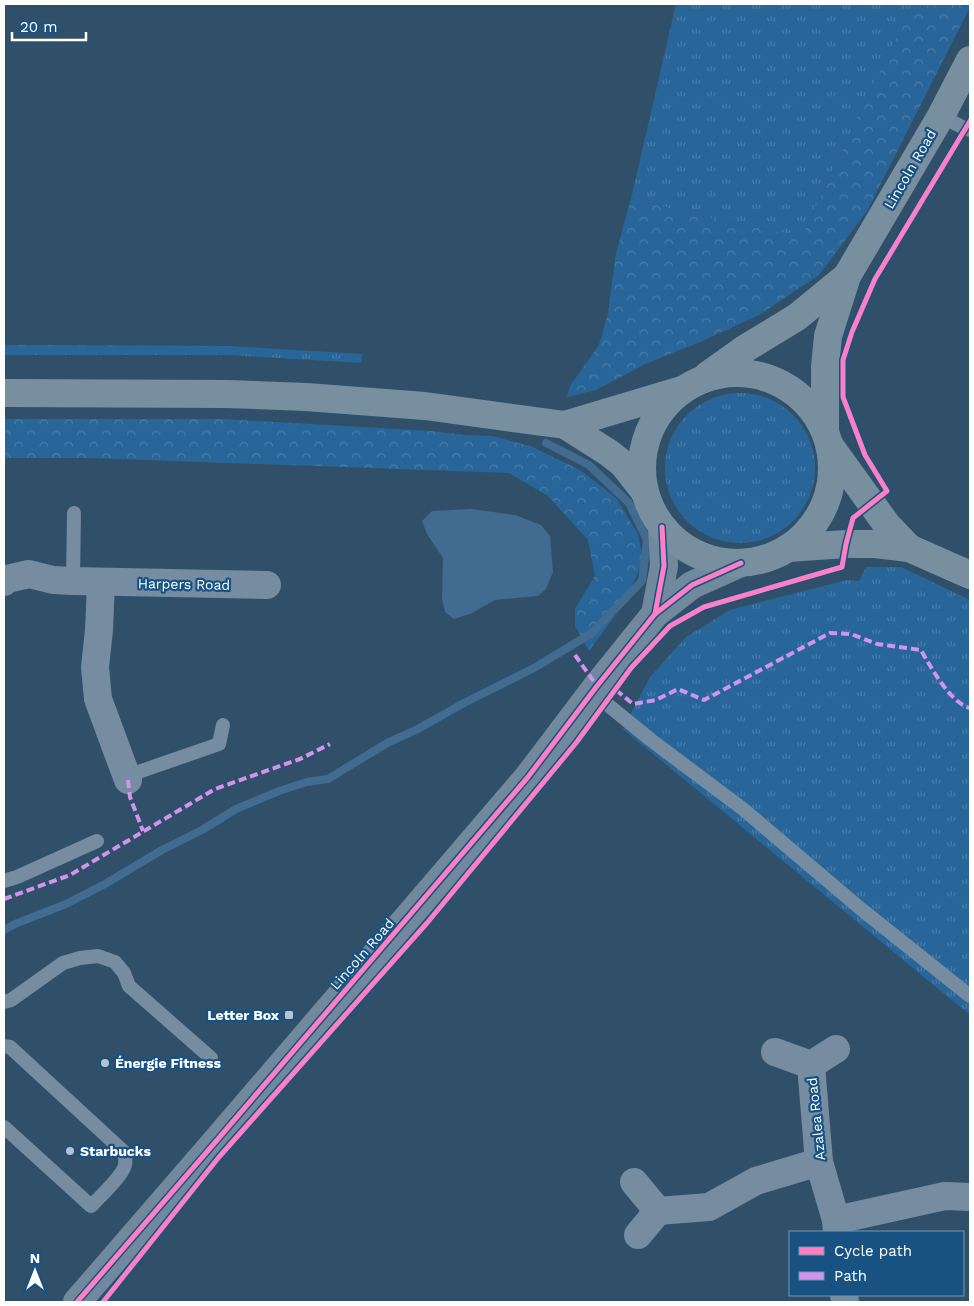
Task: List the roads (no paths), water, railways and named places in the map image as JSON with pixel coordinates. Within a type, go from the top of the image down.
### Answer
[{"type":"highway","name":"Lincoln Road","points":[[788,548],[808,531],[823,510],[831,485],[832,459],[828,439],[825,367],[828,336],[847,276],[941,116],[970,60]]},
{"type":"highway","name":"Lincoln Road","points":[[691,385],[797,317],[847,276]]},
{"type":"highway","points":[[909,548],[887,524],[828,439],[816,415],[803,400],[787,387],[769,378],[729,373],[709,376],[672,398],[660,411],[648,433],[642,457],[641,474],[649,506],[662,527],[676,541],[693,552],[712,560],[741,563],[761,560],[788,548],[874,544],[909,548],[970,575]]},
{"type":"highway","points":[[565,425],[691,385]]},
{"type":"highway","points":[[4,393],[227,394],[315,398],[425,406],[565,425],[623,464],[644,491]]},
{"type":"main road","name":"Lincoln Road","points":[[655,614],[664,566],[662,527]]},
{"type":"main road","name":"Lincoln Road","points":[[77,1302],[528,777],[592,692],[655,614],[692,585],[741,563]]},
{"type":"street","name":"Harpers Road","points":[[4,582],[7,579],[29,574],[52,580],[266,586]]},
{"type":"street","points":[[101,582],[95,667],[98,699],[127,778]]},
{"type":"street","name":"Azalea Road","points":[[811,1065],[836,1049]]},
{"type":"street","name":"Azalea Road","points":[[775,1052],[811,1065]]},
{"type":"street","name":"Azalea Road","points":[[811,1065],[819,1162],[836,1226]]},
{"type":"street","points":[[638,1235],[658,1210],[709,1207],[756,1181],[819,1162]]},
{"type":"street","points":[[634,1182],[658,1210]]},
{"type":"street","points":[[836,1226],[945,1196],[970,1197]]},
{"type":"lane","points":[[941,116],[970,130]]},
{"type":"lane","points":[[73,581],[74,513]]},
{"type":"lane","points":[[592,692],[743,809],[861,909],[970,996]]},
{"type":"lane","points":[[127,778],[219,744],[223,725]]},
{"type":"lane","points":[[4,881],[17,877],[97,840]]},
{"type":"lane","points":[[4,1002],[11,1000],[63,963],[80,958],[98,956],[114,962],[124,973],[128,986],[211,1058]]},
{"type":"lane","points":[[4,1046],[10,1047],[124,1152],[125,1166],[91,1206],[4,1127]]},
{"type":"waterway","points":[[4,930],[66,904],[105,884],[236,809],[279,791],[307,782],[328,779],[389,742],[416,730],[464,703],[534,668],[592,633],[642,581],[647,540],[629,503],[589,465],[546,443]]},
{"type":"place","name":"Letter Box","points":[[289,1015]]},
{"type":"place","name":"Énergie Fitness","points":[[105,1063]]},
{"type":"place","name":"Starbucks","points":[[70,1151]]}]
